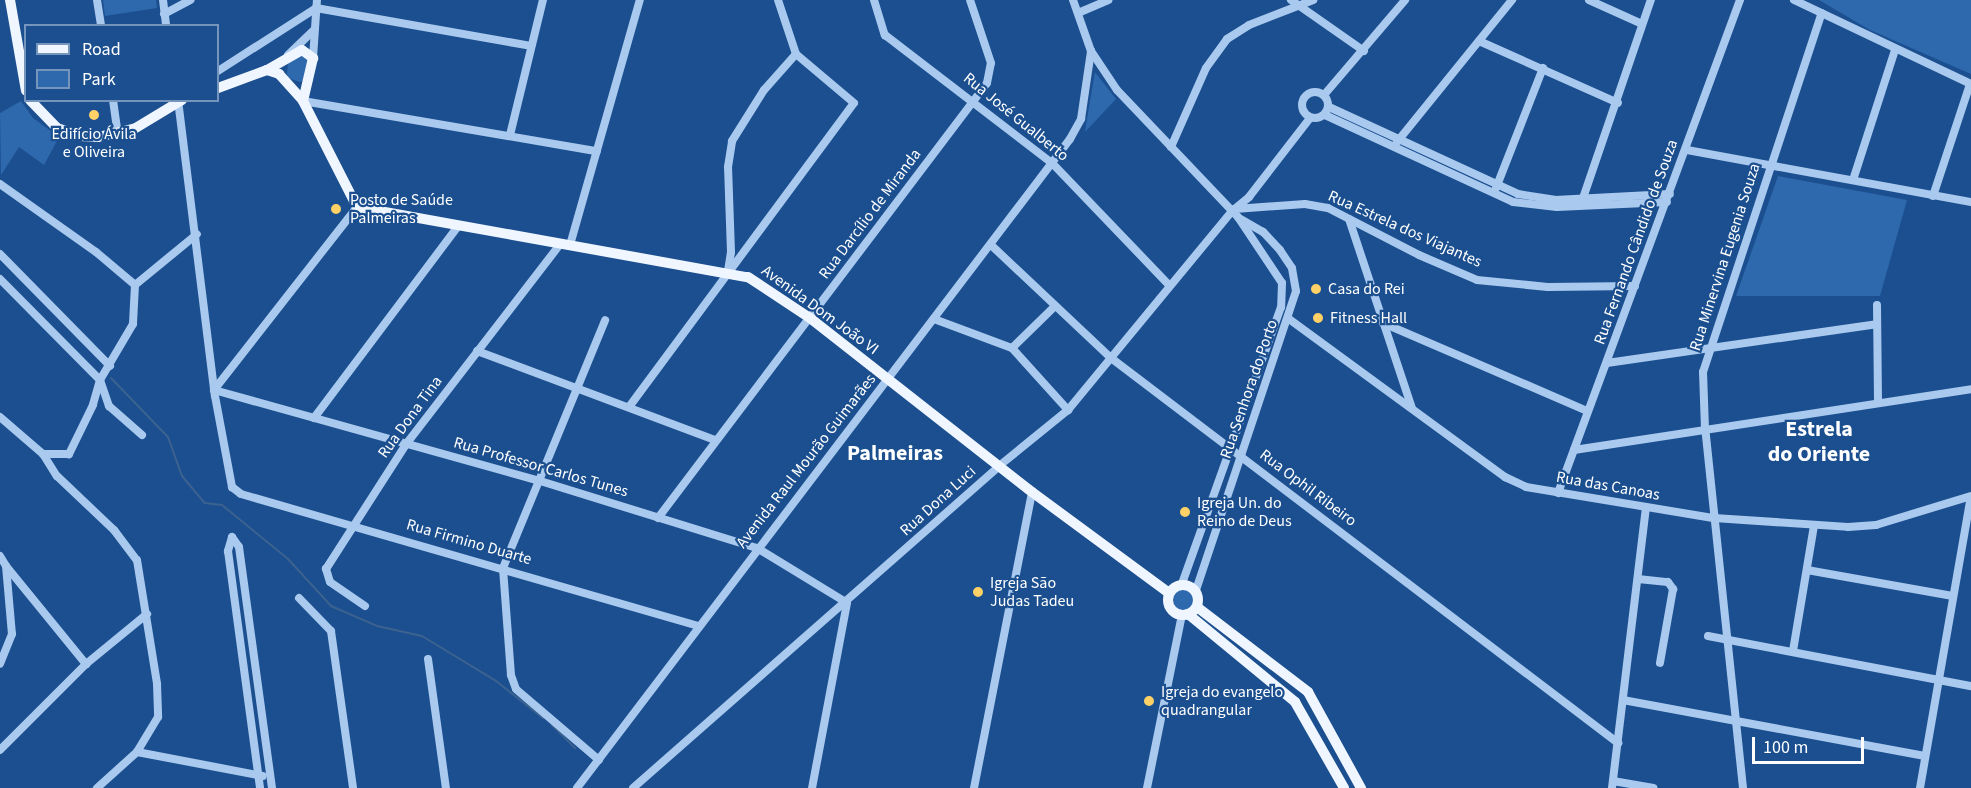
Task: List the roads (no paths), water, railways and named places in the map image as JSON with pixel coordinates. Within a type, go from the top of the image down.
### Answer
[{"type":"main road","points":[[10,0],[24,80]]},
{"type":"main road","points":[[219,88],[267,70],[288,55],[302,50],[313,58],[303,101]]},
{"type":"main road","points":[[288,55],[286,80],[303,101],[357,207]]},
{"type":"main road","points":[[267,70],[299,86],[309,80]]},
{"type":"main road","points":[[32,102],[45,120],[68,134],[118,135],[150,121],[178,102]]},
{"type":"main road","name":"Avenida Dom João VI","points":[[357,207],[748,277],[810,318],[1032,492],[1169,593]]},
{"type":"main road","points":[[1344,788],[1316,731],[1295,702],[1185,615],[1170,608],[1169,593],[1182,584],[1196,590],[1197,607],[1308,692],[1361,788]]},
{"type":"main road","points":[[1185,615],[1197,607]]},
{"type":"street","points":[[98,0],[101,24]]},
{"type":"street","points":[[163,0],[166,24]]},
{"type":"street","points":[[164,14],[190,0]]},
{"type":"street","points":[[510,135],[543,0]]},
{"type":"street","points":[[565,244],[597,151],[640,0]]},
{"type":"street","points":[[629,407],[854,103],[796,54],[778,0]]},
{"type":"street","name":"Rua José Gualberto","points":[[874,0],[885,35],[1052,163],[1170,286]]},
{"type":"street","name":"Rua Darcílio de Miranda","points":[[658,518],[987,83],[991,63],[970,0]]},
{"type":"street","name":"Rua Senhora do Porto","points":[[1073,0],[1091,51],[1117,90],[1235,212],[1278,274],[1283,292],[1182,584]]},
{"type":"street","points":[[1078,14],[1108,0]]},
{"type":"street","points":[[1291,0],[1364,51]]},
{"type":"street","points":[[1171,147],[1206,68],[1227,39],[1249,25],[1313,0]]},
{"type":"street","points":[[1324,95],[1364,51],[1405,0]]},
{"type":"street","points":[[1393,148],[1512,0]]},
{"type":"street","points":[[1588,0],[1642,24]]},
{"type":"street","points":[[1580,207],[1618,104],[1651,0]]},
{"type":"street","name":"Rua Fernando Cândido de Souza","points":[[1558,493],[1687,150],[1740,0]]},
{"type":"street","points":[[1794,0],[1895,50],[1971,84],[1933,196]]},
{"type":"street","points":[[219,70],[316,4],[531,46]]},
{"type":"street","points":[[313,58],[316,4]]},
{"type":"street","name":"Rua Minervina Eugenia Souza","points":[[1743,788],[1714,518],[1703,372],[1822,13]]},
{"type":"street","points":[[288,55],[315,29]]},
{"type":"street","points":[[1479,40],[1618,104]]},
{"type":"street","points":[[1853,180],[1895,50]]},
{"type":"street","name":"Avenida Raul Mourão Guimarães","points":[[577,788],[757,548],[1052,163],[1081,119],[1091,51]]},
{"type":"street","points":[[728,273],[731,252],[728,167],[732,141],[764,90],[796,54]]},
{"type":"street","points":[[1493,194],[1543,68]]},
{"type":"street","points":[[1324,95],[1311,93],[1304,98],[1302,107],[1310,118],[1327,111],[1400,139],[1497,185],[1540,198],[1583,196],[1668,198]]},
{"type":"street","points":[[1324,95],[1327,111]]},
{"type":"street","points":[[303,101],[597,151]]},
{"type":"street","points":[[113,102],[118,135]]},
{"type":"street","points":[[179,102],[197,234],[214,390]]},
{"type":"street","points":[[1327,111],[1393,148],[1493,194],[1537,207],[1580,207],[1668,198]]},
{"type":"street","name":"Rua Dona Luci","points":[[633,788],[847,603],[999,466],[1068,410],[1170,286],[1249,197],[1310,118]]},
{"type":"street","points":[[1687,150],[1971,202]]},
{"type":"street","points":[[0,184],[96,252],[135,285]]},
{"type":"street","name":"Rua Estrela dos Viajantes","points":[[1235,212],[1305,204],[1328,208],[1477,280],[1548,287],[1635,286]]},
{"type":"street","points":[[214,390],[357,207]]},
{"type":"street","name":"Rua Senhora do Porto","points":[[1196,590],[1289,319],[1296,291],[1292,268],[1263,232],[1235,212]]},
{"type":"street","points":[[1349,219],[1412,408]]},
{"type":"street","points":[[314,417],[459,225]]},
{"type":"street","points":[[43,454],[69,454],[93,405],[99,380],[110,366],[133,324],[135,285],[197,234]]},
{"type":"street","name":"Rua Dona Tina","points":[[365,606],[326,576],[326,569],[407,443],[477,351],[565,244]]},
{"type":"street","name":"Rua Ophil Ribeiro","points":[[991,245],[1111,358],[1618,743]]},
{"type":"street","points":[[0,254],[110,366]]},
{"type":"street","points":[[0,279],[99,380],[109,406],[142,435]]},
{"type":"street","points":[[1876,305],[1878,402]]},
{"type":"street","points":[[1012,348],[1055,306]]},
{"type":"street","points":[[934,319],[1012,348],[1068,410]]},
{"type":"street","name":"Rua das Canoas","points":[[1289,319],[1505,477],[1526,487],[1646,509],[1714,518],[1814,526],[1876,525],[1971,497]]},
{"type":"street","points":[[599,760],[516,689],[511,675],[503,568],[574,387],[604,320]]},
{"type":"street","points":[[1383,323],[1587,411]]},
{"type":"street","points":[[1607,363],[1876,324]]},
{"type":"street","points":[[80,360],[89,358],[91,349]]},
{"type":"street","points":[[477,351],[716,440]]},
{"type":"street","points":[[1574,450],[1971,389]]},
{"type":"street","name":"Rua Professor Carlos Tunes","points":[[214,390],[537,480],[757,548],[775,556],[847,603]]},
{"type":"street","name":"Rua Firmino Duarte","points":[[214,390],[232,488],[241,494],[355,524],[699,626]]},
{"type":"street","points":[[0,417],[43,454],[57,476],[128,545],[137,560],[147,614],[159,707],[155,726],[137,752],[97,788]]},
{"type":"street","points":[[974,788],[1032,492]]},
{"type":"street","points":[[1920,788],[1971,497]]},
{"type":"street","points":[[1646,509],[1613,784],[1653,788]]},
{"type":"street","points":[[1793,651],[1814,526]]},
{"type":"street","points":[[260,788],[228,551],[232,537],[240,558],[272,788]]},
{"type":"street","points":[[0,556],[86,664]]},
{"type":"street","points":[[0,664],[4,649],[12,634],[6,566]]},
{"type":"street","points":[[1807,570],[1953,596]]},
{"type":"street","points":[[1638,579],[1668,582],[1673,588],[1660,663]]},
{"type":"street","points":[[299,598],[331,631],[352,788]]},
{"type":"street","points":[[812,788],[847,603]]},
{"type":"street","points":[[0,750],[86,664],[147,614]]},
{"type":"street","points":[[1147,788],[1185,615]]},
{"type":"street","points":[[1708,636],[1728,642],[1793,651],[1971,686]]},
{"type":"street","points":[[428,659],[446,788]]},
{"type":"street","points":[[1623,700],[1925,756]]},
{"type":"street","points":[[137,752],[270,777]]},
{"type":"waterway","points":[[111,378],[168,437],[182,476],[205,503],[222,505],[288,559],[331,606],[377,626],[422,636],[496,681],[543,718]]},
{"type":"waterway","points":[[552,725],[575,748]]},
{"type":"place","name":"Edifício Ávila e Oliveira","points":[[94,115]]},
{"type":"place","name":"Posto de Saúde Palmeiras","points":[[336,209]]},
{"type":"place","name":"Casa do Rei","points":[[1316,289]]},
{"type":"place","name":"Fitness Hall","points":[[1318,318]]},
{"type":"place","name":"Igreja Un. do Reino de Deus","points":[[1185,512]]},
{"type":"place","name":"Igreja São Judas Tadeu","points":[[978,592]]},
{"type":"place","name":"Igreja do evangelo quadrangular","points":[[1149,701]]},
{"type":"district","name":"Estrela do Oriente","points":[[1819,442]]},
{"type":"district","name":"Palmeiras","points":[[895,454]]}]
